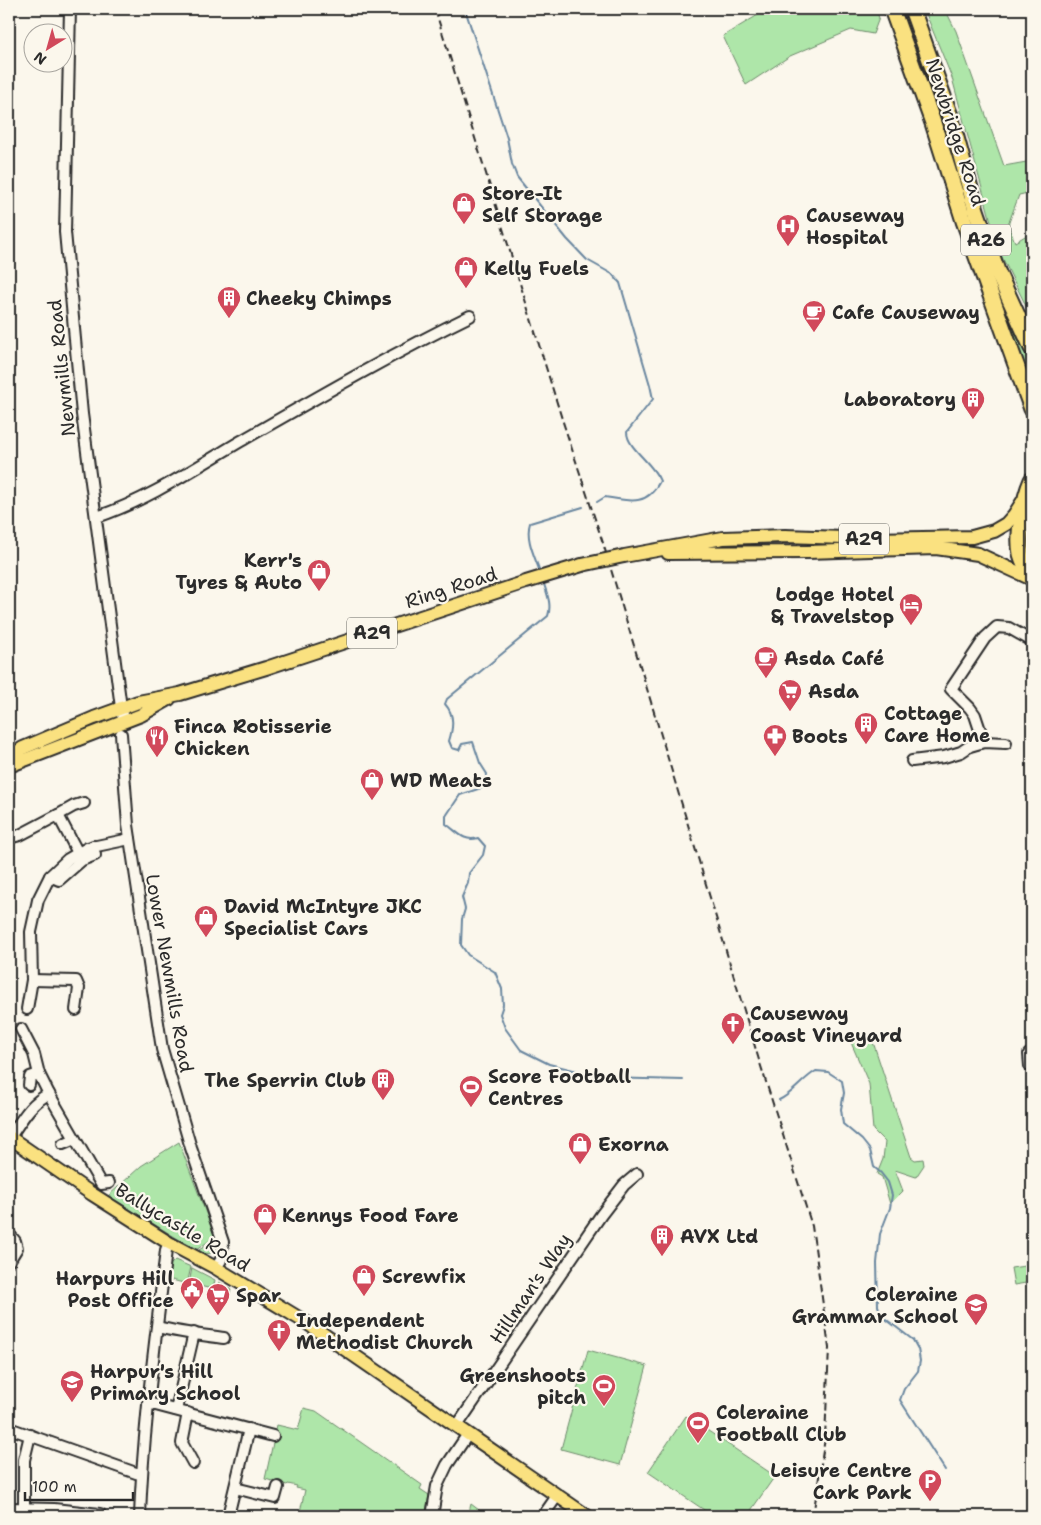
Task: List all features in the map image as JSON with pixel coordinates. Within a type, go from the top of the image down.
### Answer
[{"type":"highway","name":"Newbridge Road","points":[[892,9],[933,123],[964,221],[1032,409]]},
{"type":"highway","name":"Newbridge Road","points":[[912,9],[950,116],[976,210],[997,271],[1032,348]]},
{"type":"highway","name":"A29","points":[[1030,487],[1021,530],[1020,546],[1024,562],[1032,574]]},
{"type":"main road","name":"Ring Road","points":[[9,758],[23,748],[138,702],[180,694],[266,668],[582,565],[650,552],[670,546],[723,538],[764,536],[874,539],[972,537],[994,531],[1006,524],[1014,515],[1030,487]]},
{"type":"main road","points":[[670,546],[780,544]]},
{"type":"main road","name":"Ring Road","points":[[650,552],[807,552],[936,548],[978,554],[1032,579]]},
{"type":"main road","name":"Ring Road","points":[[9,766],[122,728],[141,715],[180,694]]},
{"type":"main road","name":"Ballycastle Road","points":[[9,1137],[98,1198],[169,1243],[216,1268],[307,1323],[587,1516]]},
{"type":"street","name":"Newmills Road","points":[[70,9],[65,232],[82,414],[97,517],[122,728]]},
{"type":"street","points":[[97,517],[115,511],[164,486],[330,390],[470,316]]},
{"type":"street","points":[[984,742],[970,708],[950,689],[990,632],[997,627],[1009,628],[1032,641]]},
{"type":"street","name":"Lower Newmills Road","points":[[122,728],[130,839],[162,1049],[191,1148],[223,1242],[221,1260],[216,1268]]},
{"type":"street","points":[[912,761],[944,757],[984,742],[1006,744]]},
{"type":"street","points":[[9,838],[20,835],[74,806],[84,803]]},
{"type":"street","points":[[58,815],[78,853]]},
{"type":"street","points":[[27,1009],[32,980],[31,932],[38,900],[50,876],[58,867],[78,853],[94,846],[130,839]]},
{"type":"street","points":[[50,876],[59,880],[82,860],[95,855],[94,846]]},
{"type":"street","points":[[32,980],[76,981],[79,988],[76,1010]]},
{"type":"street","points":[[20,1029],[34,1054],[39,1074],[74,1139],[101,1184],[109,1183]]},
{"type":"street","points":[[1027,1053],[1030,1066]]},
{"type":"street","points":[[29,1085],[30,1078],[39,1074]]},
{"type":"street","points":[[9,1137],[28,1110],[49,1094]]},
{"type":"street","points":[[62,1144],[74,1139]]},
{"type":"street","name":"Hillman's Way","points":[[432,1516],[437,1486],[462,1430],[601,1215],[624,1185],[637,1174]]},
{"type":"street","points":[[9,1234],[15,1241],[17,1248],[9,1260]]},
{"type":"street","points":[[140,1516],[141,1474],[148,1403],[166,1250],[169,1243]]},
{"type":"street","points":[[158,1327],[181,1333],[194,1333],[224,1338]]},
{"type":"street","points":[[176,1410],[194,1333]]},
{"type":"street","points":[[148,1403],[273,1436]]},
{"type":"street","points":[[188,1413],[182,1443],[193,1463]]},
{"type":"street","points":[[9,1428],[141,1474]]},
{"type":"street","points":[[228,1516],[249,1429]]},
{"type":"street","points":[[24,1508],[24,1460],[30,1435]]},
{"type":"street","points":[[235,1488],[275,1498],[278,1487]]},
{"type":"street","points":[[544,1516],[557,1496]]},
{"type":"street","points":[[9,1508],[100,1514]]},
{"type":"green space","points":[[768,9],[876,9],[879,18],[873,34],[851,30],[790,56],[746,85],[723,36]]},
{"type":"green space","points":[[924,9],[945,9],[956,31],[1004,166],[1032,161],[1032,192],[1019,195],[1008,225],[1015,242],[1032,232],[1032,280],[1025,269],[1032,288],[1032,318],[999,251],[952,78]]},
{"type":"green space","points":[[946,134],[1013,322],[1032,361],[1032,398],[941,136]]},
{"type":"green space","points":[[856,1032],[872,1039],[911,1157],[915,1160],[923,1159],[924,1165],[916,1177],[895,1170],[903,1191],[890,1204],[882,1177],[877,1174],[883,1159],[885,1142],[873,1130],[869,1084],[849,1038]]},
{"type":"green space","points":[[179,1142],[215,1237],[196,1250],[108,1196],[141,1166]]},
{"type":"green space","points":[[216,1239],[217,1248],[212,1253],[205,1254],[200,1252],[199,1250]]},
{"type":"green space","points":[[175,1260],[191,1267],[187,1284],[172,1280],[170,1284],[167,1284],[169,1266]]},
{"type":"green space","points":[[1032,1265],[1032,1282],[1014,1285],[1011,1268]]},
{"type":"green space","points":[[192,1268],[215,1280],[213,1289],[189,1284]]},
{"type":"green space","points":[[219,1282],[231,1290],[228,1297],[217,1289]]},
{"type":"green space","name":"Greenshoots pitch","points":[[588,1350],[647,1366],[620,1465],[561,1449]]},
{"type":"green space","points":[[304,1408],[316,1411],[422,1485],[420,1489],[429,1495],[425,1516],[299,1516],[305,1490],[296,1488],[297,1486],[265,1479],[277,1425],[298,1430]]},
{"type":"green space","name":"Coleraine Football Club","points":[[686,1416],[775,1476],[747,1516],[713,1516],[648,1472]]},
{"type":"green space","points":[[471,1504],[487,1516],[468,1516]]},
{"type":"waterway","points":[[465,9],[507,138],[512,164],[517,177],[567,239],[587,260],[612,274],[620,283],[650,385],[653,399],[627,432],[631,444],[657,474],[660,481],[655,489],[643,499],[630,501],[605,497],[597,502]]},
{"type":"waterway","points":[[540,572],[530,542],[530,523],[583,507]]},
{"type":"waterway","points":[[543,581],[549,603],[548,616],[447,699],[445,704],[452,717],[449,741],[452,748],[459,750],[462,744],[473,742],[480,763],[487,774],[484,787],[460,795],[446,816],[446,824],[457,833],[468,839],[478,838],[485,846],[483,855],[469,873],[468,883],[462,897],[465,909],[462,919],[461,945],[468,955],[495,972],[502,989],[503,1005],[500,1014],[505,1028],[521,1050],[549,1064],[606,1078],[683,1080]]},
{"type":"waterway","points":[[779,1100],[816,1071],[828,1072],[842,1081],[844,1093],[841,1109],[843,1124],[862,1140],[870,1150],[874,1167],[888,1182],[892,1195],[890,1208],[880,1234],[877,1263],[878,1306],[883,1317],[913,1340],[918,1349],[920,1361],[918,1371],[904,1389],[900,1400],[945,1470]]},
{"type":"railway","points":[[435,9],[562,419],[603,543],[759,1060],[812,1226],[829,1348],[825,1438],[813,1516]]},
{"type":"place","name":"Store-It Self Storage","points":[[464,225]]},
{"type":"place","name":"Causeway Hospital","points":[[788,247]]},
{"type":"place","name":"Kelly Fuels","points":[[466,289]]},
{"type":"place","name":"Cheeky Chimps","points":[[229,319]]},
{"type":"place","name":"Cafe Causeway","points":[[814,333]]},
{"type":"place","name":"Laboratory","points":[[973,420]]},
{"type":"place","name":"Kerr's Tyres & Auto","points":[[319,592]]},
{"type":"place","name":"Lodge Hotel & Travelstop","points":[[911,626]]},
{"type":"place","name":"Asda Café","points":[[766,679]]},
{"type":"place","name":"Asda","points":[[790,712]]},
{"type":"place","name":"Cottage Care Home","points":[[866,745]]},
{"type":"place","name":"Boots","points":[[775,757]]},
{"type":"place","name":"Finca Rotisserie Chicken","points":[[157,758]]},
{"type":"place","name":"WD Meats","points":[[372,801]]},
{"type":"place","name":"David McIntyre JKC Specialist Cars","points":[[206,938]]},
{"type":"place","name":"Causeway Coast Vineyard","points":[[733,1045]]},
{"type":"place","name":"The Sperrin Club","points":[[383,1101]]},
{"type":"place","name":"Score Football Centres","points":[[471,1108]]},
{"type":"place","name":"Exorna","points":[[580,1165]]},
{"type":"place","name":"Kennys Food Fare","points":[[265,1236]]},
{"type":"place","name":"AVX Ltd","points":[[662,1257]]},
{"type":"place","name":"Screwfix","points":[[364,1297]]},
{"type":"place","name":"Harpurs Hill Post Office","points":[[192,1310]]},
{"type":"place","name":"Spar","points":[[218,1316]]},
{"type":"place","name":"Coleraine Grammar School","points":[[976,1326]]},
{"type":"place","name":"Independent Methodist Church","points":[[279,1352]]},
{"type":"place","name":"Harpur's Hill Primary School","points":[[72,1403]]},
{"type":"place","name":"Greenshoots pitch","points":[[604,1407]]},
{"type":"place","name":"Coleraine Football Club","points":[[698,1444]]},
{"type":"place","name":"Leisure Centre Cark Park","points":[[930,1502]]}]
